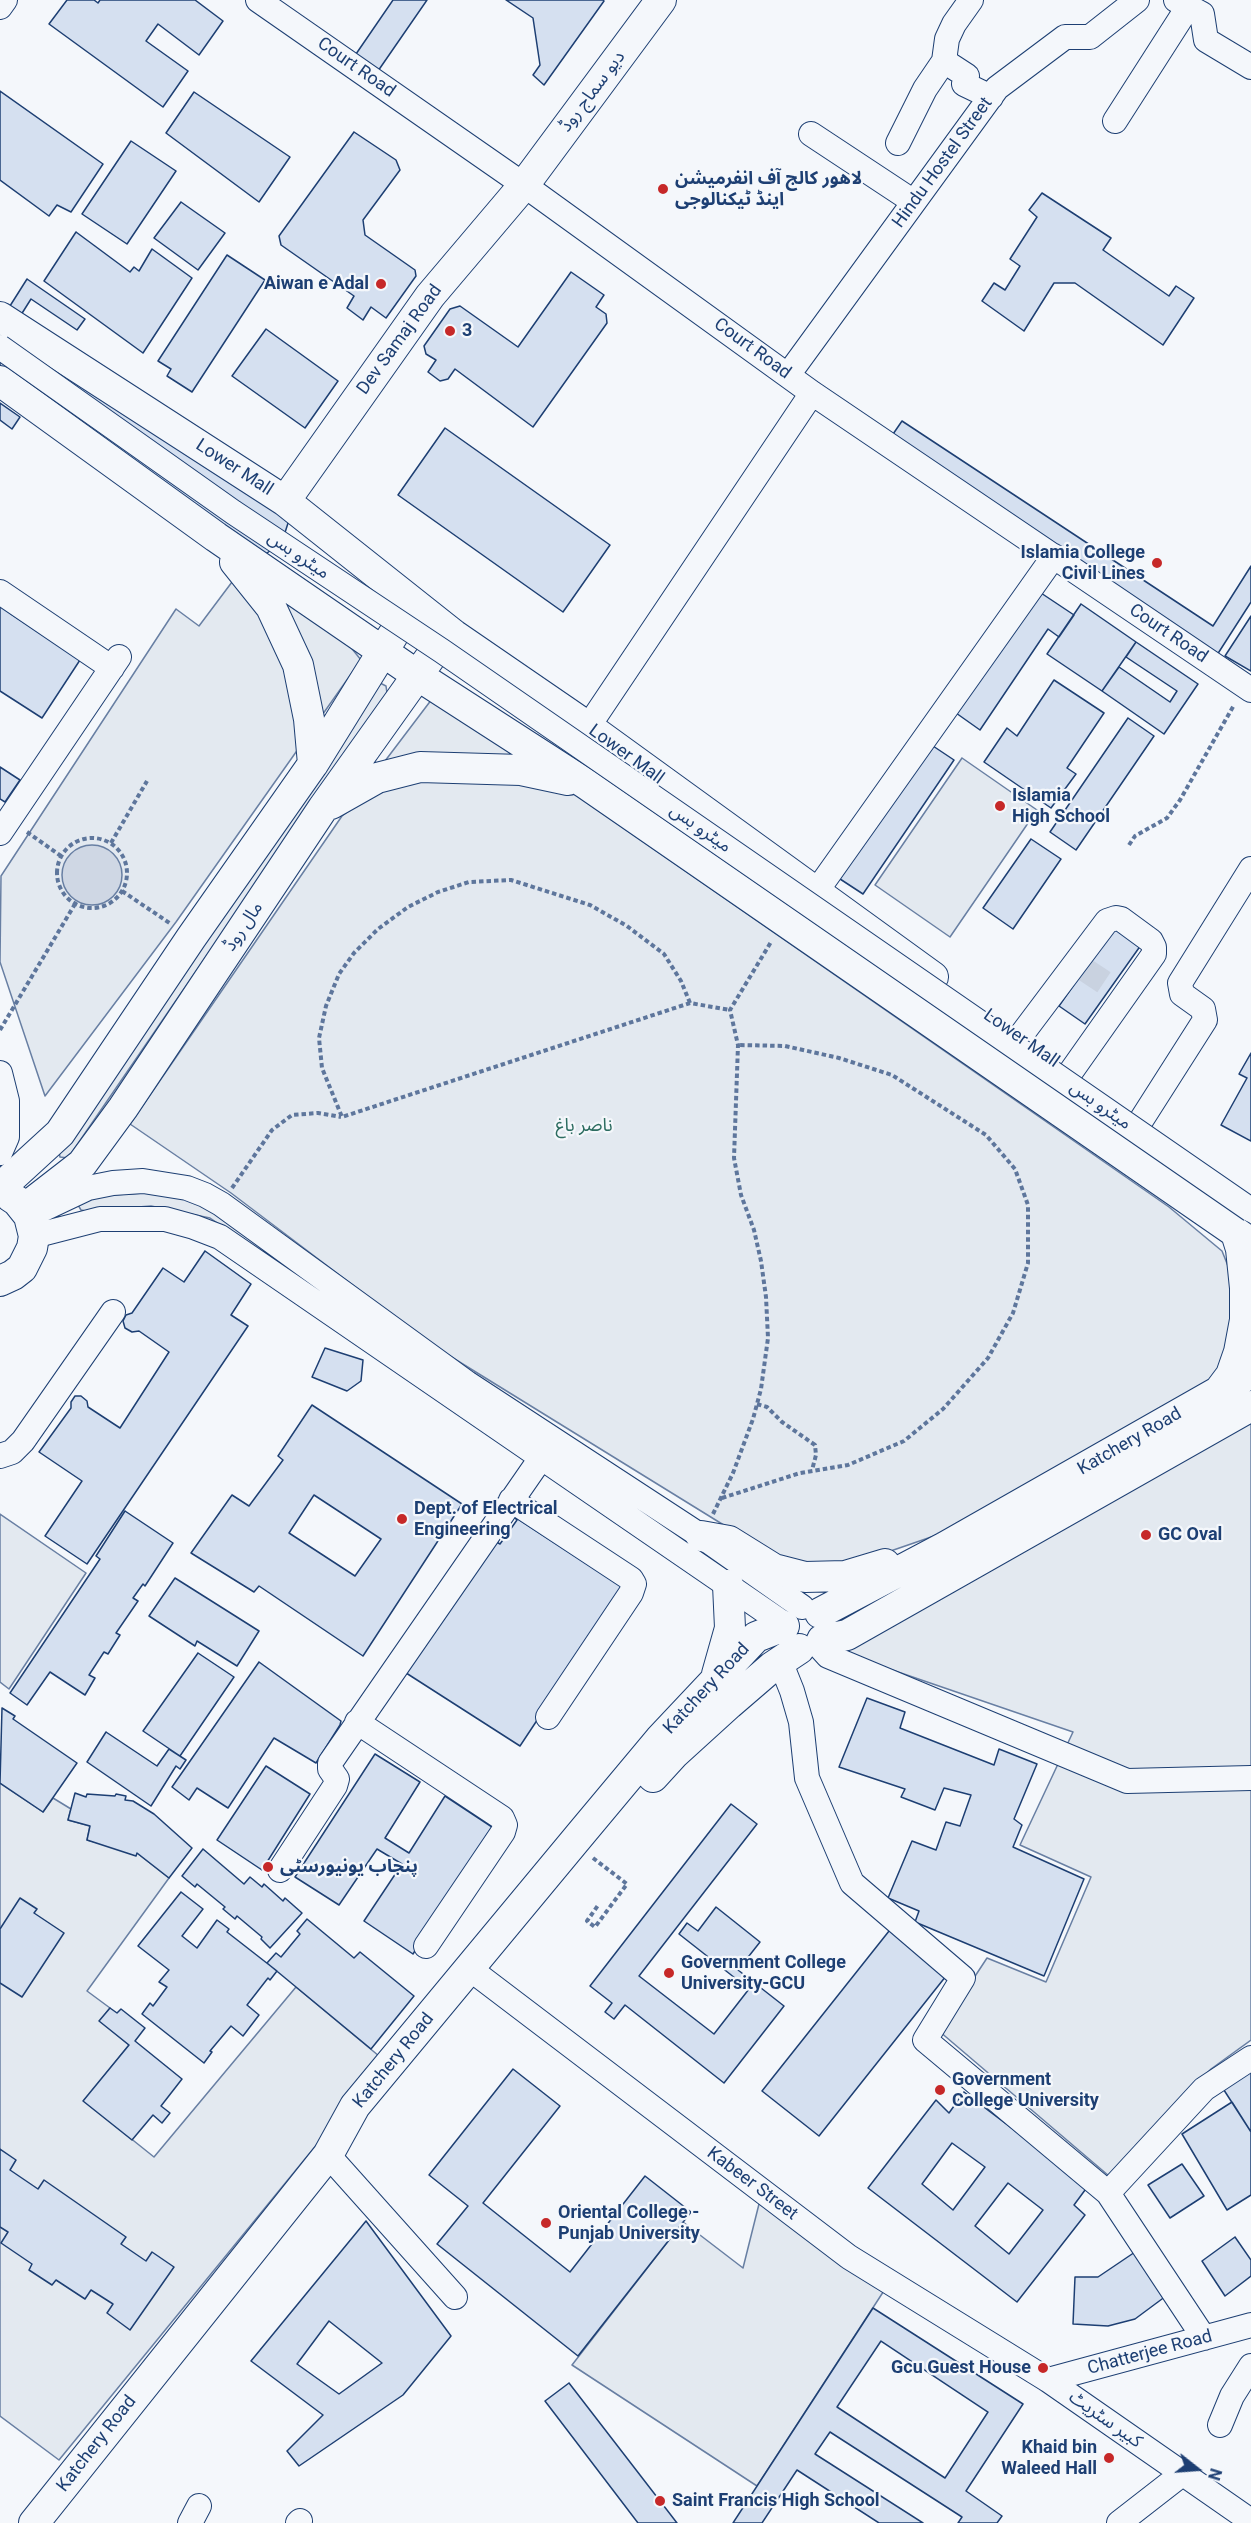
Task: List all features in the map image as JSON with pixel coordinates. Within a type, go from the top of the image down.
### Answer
[{"type":"main road","name":"دیو سماج روڈ","points":[[524,185],[661,0]]},
{"type":"main road","name":"Dev Samaj Road","points":[[285,501],[430,296],[524,185]]},
{"type":"main road","name":"Lower Mall","points":[[0,317],[285,501],[449,631],[588,727],[1019,1038],[1251,1197]]},
{"type":"main road","name":"Lower Mall","points":[[0,381],[216,537],[417,675],[586,784],[1246,1229]]},
{"type":"main road","points":[[216,537],[271,607],[298,665],[309,719],[313,764]]},
{"type":"main road","name":"مال روڈ","points":[[0,1190],[60,1133],[191,938],[313,764],[415,603]]},
{"type":"main road","name":"مال روڈ","points":[[29,1220],[82,1164],[123,1107],[323,808],[449,631]]},
{"type":"main road","points":[[323,808],[377,778],[420,767],[520,770],[586,784]]},
{"type":"main road","points":[[0,1190],[17,1201],[29,1220],[33,1248],[22,1268],[0,1281]]},
{"type":"main road","points":[[1219,1391],[1231,1375],[1239,1352],[1245,1320],[1241,1249],[1246,1229]]},
{"type":"main road","name":"Katchery Road","points":[[801,1633],[945,1547],[1251,1373]]},
{"type":"main road","name":"Katchery Road","points":[[34,2523],[328,2156],[372,2115],[660,1739],[756,1637],[801,1633],[847,1635],[1251,1406]]},
{"type":"main road","points":[[701,1536],[729,1541],[774,1569],[818,1578],[858,1574],[904,1557],[945,1547]]},
{"type":"main road","points":[[715,1680],[730,1628],[728,1585]]},
{"type":"main road","points":[[478,1975],[588,1854],[674,1754],[801,1633]]},
{"type":"street","points":[[0,7],[4,0]]},
{"type":"street","name":"Court Road","points":[[258,0],[524,185],[812,393],[1248,688]]},
{"type":"street","points":[[898,143],[906,122],[944,61],[947,39],[970,0]]},
{"type":"street","name":"Hindu Hostel Street","points":[[788,375],[997,88],[1065,37],[1090,37],[1137,0]]},
{"type":"street","points":[[1115,121],[1182,3],[1202,14],[1206,40],[1251,67]]},
{"type":"street","points":[[944,61],[967,76],[964,84],[991,97]]},
{"type":"street","points":[[811,134],[914,202]]},
{"type":"street","name":"میٹرو بس","points":[[0,347],[233,512],[600,759],[1246,1229]]},
{"type":"street","points":[[588,727],[812,393]]},
{"type":"street","points":[[816,892],[1054,556]]},
{"type":"street","points":[[0,592],[115,662],[4,826]]},
{"type":"street","points":[[1140,1122],[1205,1020],[1203,1009],[1182,994],[1180,983],[1251,868]]},
{"type":"street","points":[[1019,1038],[1080,966],[1107,921],[1122,919],[1151,941],[1155,951],[1118,992],[1070,1073]]},
{"type":"street","points":[[0,1073],[8,1101],[7,1137],[0,1153]]},
{"type":"street","points":[[29,1220],[88,1188],[143,1181],[187,1188],[221,1204],[467,1383],[701,1536],[801,1633],[828,1656],[1127,1781],[1251,1778]]},
{"type":"street","points":[[29,1220],[165,1219],[220,1237],[541,1458],[801,1633]]},
{"type":"street","points":[[0,1456],[12,1452],[23,1440],[112,1312]]},
{"type":"street","points":[[280,1870],[335,1786],[337,1779],[330,1769],[330,1763],[541,1458]]},
{"type":"street","points":[[511,1500],[631,1579],[634,1584],[631,1593],[548,1717]]},
{"type":"street","points":[[801,1633],[792,1691],[801,1722],[807,1778],[852,1882],[963,1978],[925,2040],[1108,2193],[1204,2338]]},
{"type":"street","points":[[357,1722],[502,1818],[505,1825],[503,1832],[426,1946]]},
{"type":"street","name":"Kabeer Street","points":[[478,1975],[849,2258],[1048,2380]]},
{"type":"street","points":[[1108,2193],[1204,2089],[1251,2058]]},
{"type":"street","points":[[328,2156],[455,2296]]},
{"type":"street","name":"Chatterjee Road","points":[[1048,2380],[1251,2325]]},
{"type":"street","points":[[1220,2425],[1232,2396],[1251,2366]]},
{"type":"street","name":"کبیر سٹریٹ","points":[[1048,2380],[1251,2522]]},
{"type":"street","points":[[1121,2522],[1182,2474]]},
{"type":"path","points":[[1129,845],[1135,836],[1167,818],[1248,688]]},
{"type":"path","points":[[111,843],[147,781]]},
{"type":"path","points":[[4,826],[61,856]]},
{"type":"path","points":[[83,838],[102,839],[111,843],[119,850],[127,870],[122,891],[116,900],[96,909],[75,904],[66,898],[60,888],[57,866],[61,856],[75,842],[83,838]]},
{"type":"path","points":[[342,1117],[322,1068],[319,1038],[326,1006],[339,974],[354,953],[378,929],[408,907],[438,892],[469,882],[511,880],[590,905],[627,926],[664,954],[681,981],[690,1003]]},
{"type":"path","points":[[122,891],[191,938]]},
{"type":"path","points":[[0,1030],[75,904]]},
{"type":"path","points":[[701,1536],[722,1498],[757,1404],[768,1338],[767,1307],[759,1251],[741,1195],[734,1158],[738,1045],[730,1010],[785,920]]},
{"type":"path","points":[[221,1204],[272,1131],[292,1115],[318,1113],[342,1117],[690,1003],[730,1010]]},
{"type":"path","points":[[722,1498],[812,1471],[848,1465],[904,1441],[944,1409],[988,1358],[1013,1313],[1028,1263],[1028,1204],[1016,1169],[986,1135],[892,1075],[839,1058],[785,1046],[738,1045]]},
{"type":"path","points":[[757,1404],[767,1407],[782,1422],[816,1445],[812,1471]]},
{"type":"path","points":[[588,1854],[627,1884],[595,1927],[587,1921],[599,1904]]},
{"type":"green space","points":[[244,566],[345,640],[361,660],[176,922],[45,1096],[0,962],[1,876],[176,609],[199,626]]},
{"type":"green space","points":[[380,683],[386,686],[387,693],[68,1158],[60,1157],[59,1152]]},
{"type":"green space","points":[[435,695],[541,759],[385,761]]},
{"type":"green space","points":[[962,758],[1037,810],[950,937],[875,885]]},
{"type":"green space","name":"ناصر باغ","points":[[417,778],[560,784],[1169,1207],[1222,1251],[1228,1266],[1237,1296],[1222,1375],[937,1535],[821,1575],[795,1569],[432,1345],[231,1193],[130,1124],[342,816],[366,798]]},
{"type":"green space","points":[[162,1192],[196,1197],[779,1594],[774,1602],[210,1218],[151,1206],[86,1211],[81,1210],[78,1205],[94,1196]]},
{"type":"green space","points":[[1251,1421],[1251,2040],[1211,2069],[1109,2176],[939,2031],[987,1958],[1046,1982],[1091,1877],[1020,1845],[1073,1732],[831,1649]]},
{"type":"green space","points":[[0,1514],[86,1573],[9,1689],[0,1682]]},
{"type":"green space","points":[[0,1783],[43,1812],[53,1798],[71,1809],[68,1820],[90,1826],[87,1840],[137,1853],[169,1878],[87,1991],[110,2008],[100,2021],[129,2045],[84,2101],[154,2157],[296,1987],[385,2061],[59,2460],[0,2416]]},
{"type":"green space","points":[[762,2192],[889,2283],[757,2486],[572,2365],[683,2222],[743,2268]]},
{"type":"shaded area","points":[[86,845],[98,845],[114,853],[120,863],[122,875],[120,887],[114,897],[98,905],[86,905],[70,897],[62,881],[62,869],[70,853]]},
{"type":"building","points":[[67,0],[94,0],[98,3],[100,0],[195,0],[223,21],[199,55],[158,24],[146,41],[188,71],[163,107],[49,24]]},
{"type":"building","points":[[393,0],[427,0],[378,71],[356,54]]},
{"type":"building","points":[[506,0],[604,1],[544,85],[533,75],[540,65],[533,18]]},
{"type":"building","points":[[0,91],[103,164],[71,212],[57,205],[49,216],[0,180]]},
{"type":"building","points":[[194,92],[290,157],[259,202],[166,133]]},
{"type":"building","points":[[354,132],[396,160],[400,170],[363,220],[365,235],[415,270],[416,276],[386,318],[371,307],[363,320],[347,308],[354,296],[281,245],[279,236]]},
{"type":"building","points":[[131,141],[176,171],[127,244],[82,214]]},
{"type":"building","points":[[1042,193],[1111,238],[1103,250],[1169,296],[1176,286],[1194,298],[1163,345],[1075,283],[1054,283],[1024,331],[982,301],[994,283],[1005,290],[1020,266],[1010,259],[1037,217],[1029,210]]},
{"type":"building","points":[[181,202],[225,233],[198,270],[154,238]]},
{"type":"building","points":[[76,232],[130,272],[134,267],[139,271],[152,249],[192,278],[143,353],[44,281]]},
{"type":"building","points":[[227,255],[265,280],[192,392],[167,376],[171,369],[158,361]]},
{"type":"building","points":[[571,272],[604,295],[596,307],[606,314],[607,323],[533,427],[455,369],[448,379],[440,381],[428,372],[436,360],[426,354],[424,346],[450,309],[460,306],[518,347]]},
{"type":"building","points":[[27,279],[85,319],[77,330],[31,299],[14,326],[289,520],[282,542],[263,556],[0,371],[0,315],[3,317]]},
{"type":"building","points":[[266,329],[338,381],[305,428],[232,376]]},
{"type":"building","points":[[0,403],[20,417],[12,429],[0,420]]},
{"type":"building","points":[[902,421],[1213,626],[1251,566],[1251,602],[1217,655],[891,437]]},
{"type":"building","points":[[445,428],[610,545],[563,612],[398,495]]},
{"type":"building","points":[[1038,591],[1074,615],[1059,637],[1048,629],[980,730],[956,713]]},
{"type":"building","points":[[0,603],[13,611],[11,614],[80,660],[42,718],[0,691]]},
{"type":"building","points":[[1081,604],[1136,642],[1102,691],[1047,654]]},
{"type":"building","points":[[1251,616],[1251,671],[1225,656]]},
{"type":"building","points":[[1136,642],[1198,684],[1164,734],[1102,691],[1119,667],[1170,702],[1177,691],[1126,657]]},
{"type":"building","points":[[1054,680],[1104,713],[1067,768],[1076,774],[1051,808],[984,762],[1007,728],[1017,736]]},
{"type":"building","points":[[1128,718],[1154,736],[1076,850],[1050,832]]},
{"type":"building","points":[[930,744],[954,760],[863,894],[837,877]]},
{"type":"building","points":[[0,767],[20,780],[5,802],[0,799]]},
{"type":"building","points":[[1031,839],[1061,859],[1013,929],[983,908]]},
{"type":"building","points":[[1114,927],[1141,945],[1085,1024],[1059,1006]]},
{"type":"building","points":[[1251,1053],[1251,1141],[1221,1125],[1247,1078],[1239,1074]]},
{"type":"building","points":[[205,1251],[251,1284],[231,1315],[248,1326],[87,1564],[45,1536],[82,1481],[39,1452],[71,1408],[71,1402],[75,1396],[81,1396],[87,1401],[88,1407],[120,1428],[169,1352],[139,1331],[132,1332],[125,1328],[123,1321],[126,1315],[132,1313],[163,1268],[184,1282]]},
{"type":"building","points":[[325,1348],[363,1360],[361,1381],[347,1391],[312,1377]]},
{"type":"building","name":"Dept. of Electrical Engineering","points":[[312,1405],[462,1504],[363,1656],[259,1586],[254,1592],[191,1553],[232,1495],[249,1506],[283,1460],[278,1456]],"holes":[[[314,1495],[381,1539],[355,1576],[289,1533]]]},
{"type":"building","points":[[125,1511],[173,1543],[145,1586],[143,1584],[133,1598],[138,1601],[116,1633],[120,1635],[108,1654],[104,1652],[89,1675],[95,1678],[85,1695],[50,1672],[27,1705],[10,1693],[100,1559],[96,1556]]},
{"type":"building","points":[[512,1515],[629,1591],[571,1669],[520,1746],[403,1671],[493,1540],[500,1544],[517,1520]]},
{"type":"building","points":[[175,1578],[259,1631],[237,1666],[197,1641],[195,1646],[149,1616]]},
{"type":"building","points":[[198,1653],[234,1677],[180,1756],[143,1731]]},
{"type":"building","points":[[259,1662],[341,1721],[340,1725],[316,1763],[274,1738],[228,1808],[197,1788],[189,1800],[172,1787]]},
{"type":"building","points":[[867,1698],[905,1712],[900,1728],[994,1765],[999,1749],[1037,1764],[1014,1819],[1022,1825],[1013,1847],[1084,1879],[1044,1976],[915,1922],[919,1911],[888,1898],[912,1841],[936,1850],[946,1822],[960,1826],[971,1795],[944,1788],[935,1810],[901,1797],[905,1789],[839,1767]]},
{"type":"building","points":[[2,1708],[15,1716],[13,1719],[77,1763],[43,1812],[0,1783]]},
{"type":"building","points":[[106,1732],[157,1766],[169,1749],[186,1760],[180,1769],[176,1766],[151,1806],[87,1762]]},
{"type":"building","points":[[375,1754],[420,1782],[385,1838],[409,1853],[445,1796],[492,1827],[413,1954],[364,1921],[402,1864],[377,1849],[339,1905],[295,1877]]},
{"type":"building","points":[[266,1766],[310,1794],[262,1870],[217,1840]]},
{"type":"building","points":[[75,1793],[86,1797],[87,1794],[126,1796],[125,1800],[133,1801],[154,1814],[192,1848],[169,1878],[137,1853],[136,1856],[87,1840],[90,1826],[68,1820]]},
{"type":"building","points":[[731,1804],[757,1824],[639,1976],[714,2034],[749,1989],[679,1934],[687,1923],[698,1931],[716,1907],[760,1942],[738,1970],[784,2006],[724,2083],[625,2005],[614,2019],[605,2012],[612,2003],[590,1986]]},
{"type":"building","points":[[203,1849],[244,1884],[250,1877],[262,1887],[264,1884],[283,1901],[285,1898],[302,1913],[270,1948],[261,1939],[262,1937],[237,1916],[235,1919],[223,1909],[225,1907],[197,1884],[195,1887],[182,1876]]},
{"type":"building","points":[[181,1892],[203,1909],[182,1936],[197,1948],[217,1920],[229,1929],[227,1932],[277,1971],[270,1980],[268,1978],[247,2005],[259,2015],[243,2036],[231,2026],[210,2051],[212,2052],[204,2063],[142,2014],[150,2003],[153,2006],[167,1987],[159,1982],[169,1970],[138,1946]]},
{"type":"building","points":[[20,1898],[37,1909],[34,1913],[64,1933],[22,1997],[0,1983],[0,1929]]},
{"type":"building","points":[[307,1919],[354,1958],[360,1952],[414,1996],[371,2049],[267,1963],[276,1953],[281,1957],[300,1934],[297,1931]]},
{"type":"building","points":[[893,1926],[950,1971],[819,2136],[762,2091]]},
{"type":"building","points":[[110,2008],[117,2013],[121,2009],[145,2028],[135,2041],[182,2079],[161,2106],[170,2113],[162,2123],[153,2115],[132,2140],[83,2101],[129,2045],[99,2021]]},
{"type":"building","points":[[1251,2068],[1251,2132],[1222,2087]]},
{"type":"building","points":[[513,2069],[560,2106],[483,2203],[570,2272],[645,2176],[691,2212],[578,2356],[437,2244],[468,2206],[429,2175]]},
{"type":"building","points":[[964,2092],[1088,2186],[1074,2205],[1085,2215],[1017,2302],[868,2188],[936,2100],[949,2113]],"holes":[[[952,2143],[985,2167],[953,2210],[922,2184]],[[1008,2183],[1043,2210],[1009,2254],[975,2226]]]},
{"type":"building","points":[[1232,2102],[1251,2132],[1251,2195],[1227,2210],[1182,2134]]},
{"type":"building","points":[[0,2149],[16,2160],[10,2170],[38,2189],[44,2180],[126,2237],[121,2244],[146,2261],[152,2252],[174,2267],[130,2330],[107,2313],[113,2304],[91,2290],[85,2299],[56,2280],[52,2285],[29,2270],[32,2264],[1,2243],[8,2232],[0,2227]]},
{"type":"building","points":[[1182,2164],[1204,2196],[1170,2218],[1148,2185]]},
{"type":"building","points":[[366,2221],[451,2336],[403,2395],[299,2466],[287,2451],[323,2415],[251,2361]],"holes":[[[329,2321],[382,2363],[339,2394],[297,2364]]]},
{"type":"building","points":[[1235,2237],[1251,2260],[1251,2276],[1225,2296],[1202,2261]]},
{"type":"building","points":[[1138,2250],[1166,2296],[1135,2319],[1108,2326],[1073,2324],[1075,2277],[1098,2277]]},
{"type":"building","points":[[873,2308],[1023,2404],[966,2491],[1002,2516],[997,2523],[958,2523],[962,2517],[830,2432],[815,2454],[923,2523],[879,2523],[797,2470],[762,2523],[733,2523]],"holes":[[[881,2341],[988,2412],[945,2478],[837,2407]]]},
{"type":"building","points":[[569,2383],[677,2523],[638,2523],[545,2401]]},
{"type":"tunnel","points":[[1084,969],[1111,987]]},
{"type":"place","name":"لاھور کالج آف انفرمیشن اینڈ ٹیکنالوجی","points":[[663,189]]},
{"type":"place","name":"Aiwan e Adal","points":[[381,284]]},
{"type":"place","name":"3","points":[[450,331]]},
{"type":"place","name":"Islamia College Civil Lines","points":[[1157,563]]},
{"type":"place","name":"Islamia High School","points":[[1000,806]]},
{"type":"place","name":"Dept. of Electrical Engineering","points":[[402,1519]]},
{"type":"place","name":"GC Oval","points":[[1146,1535]]},
{"type":"place","name":"پنجاب یونیورسٹی","points":[[268,1867]]},
{"type":"place","name":"Government College University-GCU","points":[[669,1973]]},
{"type":"place","name":"Government College University","points":[[940,2090]]},
{"type":"place","name":"Oriental College - Punjab University","points":[[546,2223]]},
{"type":"place","name":"Gcu Guest House","points":[[1043,2368]]},
{"type":"place","name":"Khaid bin Waleed Hall","points":[[1109,2458]]},
{"type":"place","name":"Saint Francis High School","points":[[660,2501]]}]
